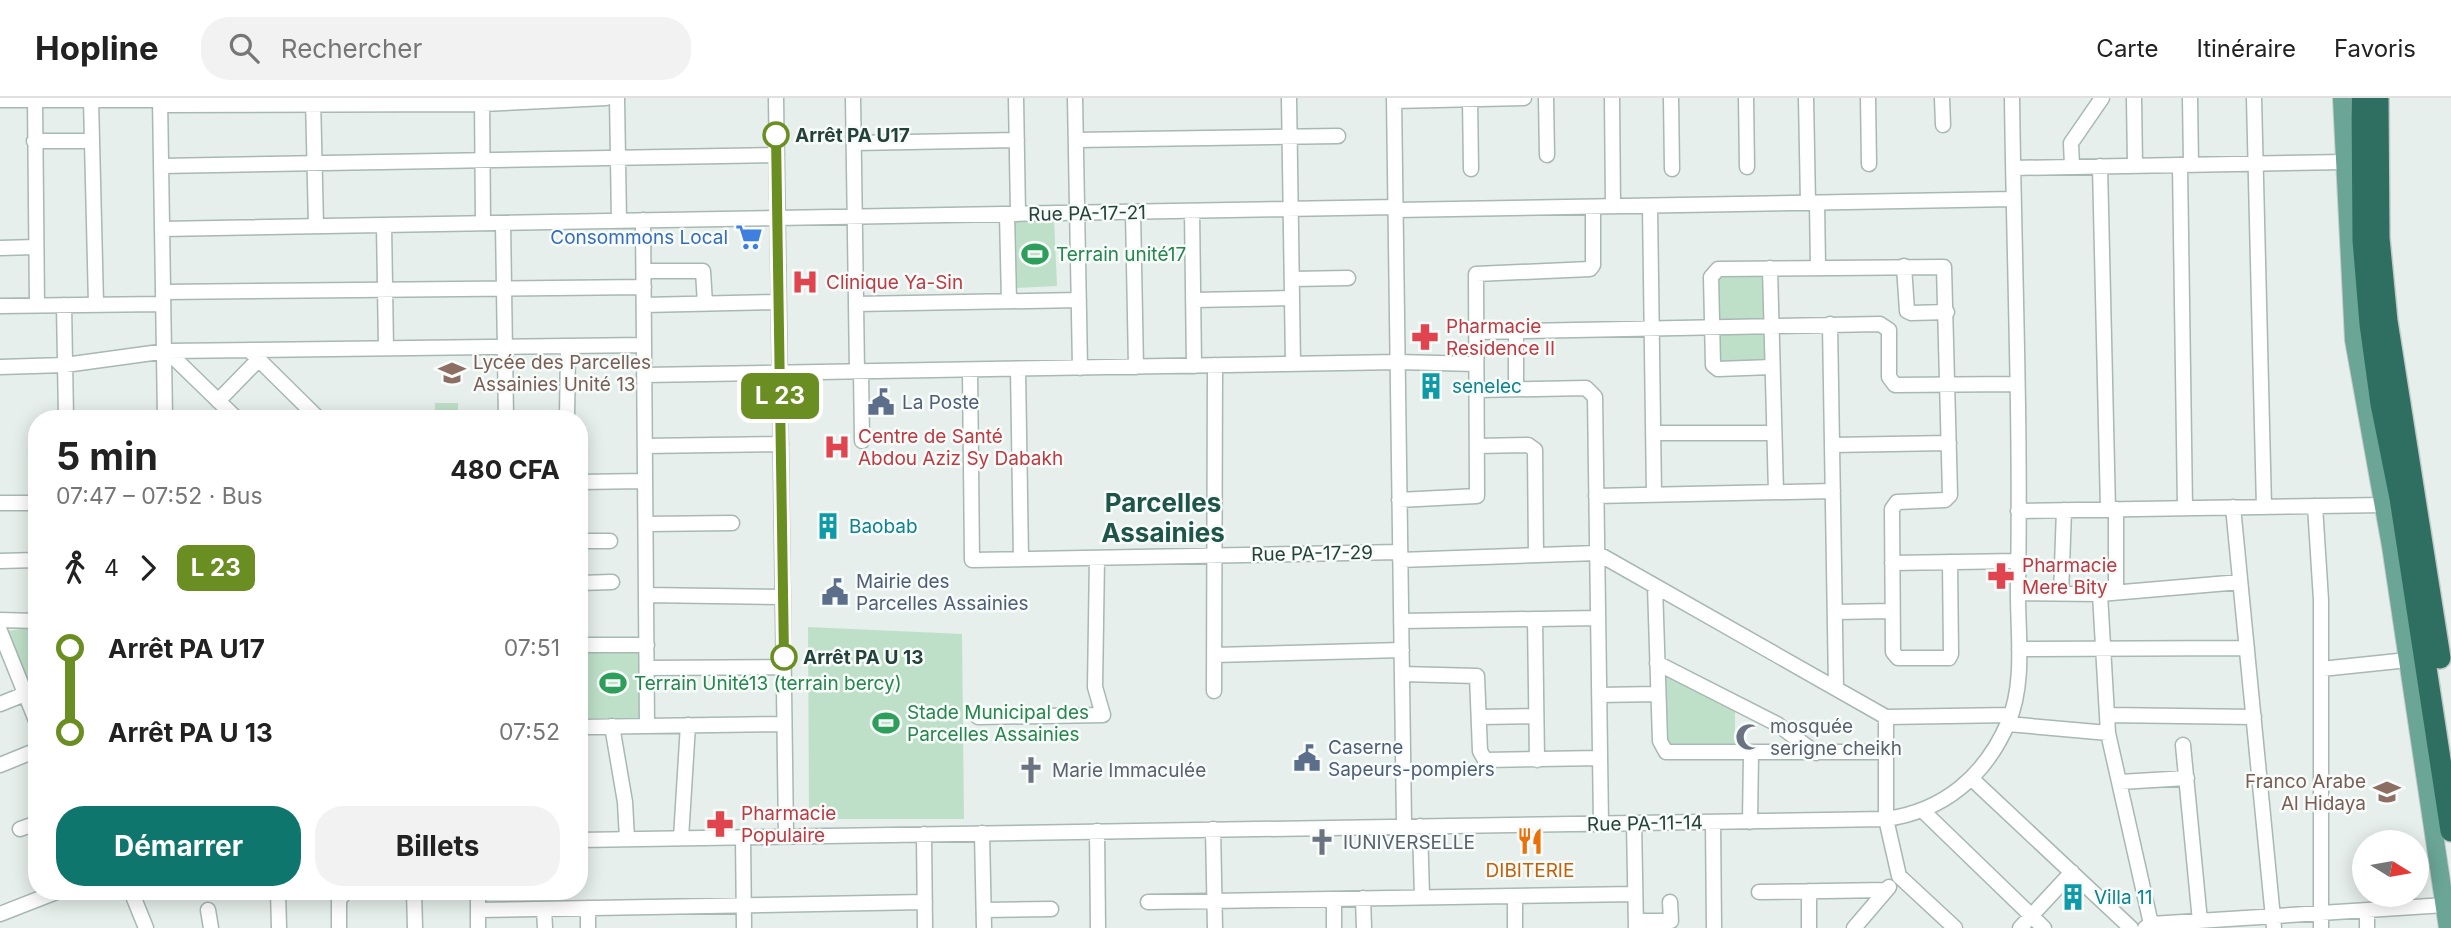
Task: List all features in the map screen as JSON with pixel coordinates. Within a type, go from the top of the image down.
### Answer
[{"type":"highway","points":[[2362,98],[2363,240],[2370,324],[2381,404],[2400,498],[2451,831]]},
{"type":"highway","points":[[2378,98],[2379,238],[2387,321],[2451,729]]},
{"type":"main road","points":[[2342,98],[2354,340],[2384,505],[2448,928]]},
{"type":"street","points":[[0,100],[482,101],[606,98]]},
{"type":"street","points":[[617,98],[619,221]]},
{"type":"street","points":[[776,98],[786,836]]},
{"type":"street","points":[[853,98],[856,304],[862,441]]},
{"type":"street","points":[[1009,301],[1017,140],[1016,98]]},
{"type":"street","points":[[1075,98],[1080,368]]},
{"type":"street","points":[[1289,98],[1293,364]]},
{"type":"street","points":[[1404,825],[1394,99],[1524,98]]},
{"type":"street","points":[[1546,98],[1547,155]]},
{"type":"street","points":[[1612,98],[1613,206]]},
{"type":"street","points":[[1671,98],[1672,169]]},
{"type":"street","points":[[1746,98],[1747,167]]},
{"type":"street","points":[[1806,98],[1818,267]]},
{"type":"street","points":[[1868,98],[1869,164]]},
{"type":"street","points":[[1942,98],[1942,125]]},
{"type":"street","points":[[2009,720],[2019,649],[2012,98]]},
{"type":"street","points":[[2072,166],[2071,143],[2102,98]]},
{"type":"street","points":[[2134,98],[2135,165]]},
{"type":"street","points":[[2185,508],[2185,164],[2189,98]]},
{"type":"street","points":[[2254,98],[2264,507]]},
{"type":"street","points":[[29,99],[34,142],[37,305]]},
{"type":"street","points":[[86,99],[92,141],[96,304]]},
{"type":"street","points":[[1470,99],[1471,169]]},
{"type":"street","points":[[313,100],[316,226]]},
{"type":"street","points":[[160,101],[164,410]]},
{"type":"street","points":[[482,101],[483,223]]},
{"type":"street","points":[[1076,140],[1338,136]]},
{"type":"street","points":[[854,143],[1017,140]]},
{"type":"street","points":[[34,142],[92,141]]},
{"type":"street","points":[[161,166],[777,155]]},
{"type":"street","points":[[2012,167],[2344,162]]},
{"type":"street","points":[[2100,166],[2116,592]]},
{"type":"street","name":"Rue PA-17-21","points":[[162,229],[2013,199]]},
{"type":"street","points":[[1650,206],[1654,495]]},
{"type":"street","points":[[1399,500],[1474,499],[1478,494],[1477,271],[1592,268],[1593,207]]},
{"type":"street","points":[[1192,211],[1194,366]]},
{"type":"street","points":[[1133,212],[1136,367]]},
{"type":"street","points":[[643,220],[647,726]]},
{"type":"street","points":[[503,223],[506,410]]},
{"type":"street","points":[[384,225],[386,348]]},
{"type":"street","points":[[0,248],[36,247]]},
{"type":"street","points":[[1904,266],[1907,311],[1947,313]]},
{"type":"street","points":[[1772,367],[1715,368],[1711,277],[1718,269],[1944,267],[1950,495],[1945,500],[1897,502],[1892,509],[1895,656],[1949,657],[1952,652],[1950,562]]},
{"type":"street","points":[[1770,268],[1776,492]]},
{"type":"street","points":[[644,271],[703,271],[705,304]]},
{"type":"street","points":[[1292,279],[1348,278]]},
{"type":"street","points":[[0,306],[96,304],[163,298],[385,289],[644,287]]},
{"type":"street","points":[[1193,300],[1292,298]]},
{"type":"street","points":[[856,304],[1079,300]]},
{"type":"street","points":[[644,305],[779,302]]},
{"type":"street","points":[[64,305],[66,410]]},
{"type":"street","points":[[1476,332],[1830,324],[1886,326],[1889,330],[1889,377],[1895,385],[2016,384]]},
{"type":"street","points":[[1830,324],[1836,688]]},
{"type":"street","points":[[1516,332],[1516,389]]},
{"type":"street","points":[[0,367],[65,365],[165,351],[254,355],[386,348],[644,345]]},
{"type":"street","points":[[567,410],[568,346]]},
{"type":"street","points":[[165,351],[226,410]]},
{"type":"street","points":[[218,401],[254,355]]},
{"type":"street","points":[[254,355],[309,410]]},
{"type":"street","points":[[645,375],[1398,362],[1476,364]]},
{"type":"street","points":[[1214,691],[1215,365]]},
{"type":"street","points":[[1018,369],[1021,559]]},
{"type":"street","name":"Rue PA-17-29","points":[[970,370],[972,560],[1215,555],[1597,553]]},
{"type":"street","points":[[1476,390],[1586,388],[1595,397],[1601,824]]},
{"type":"street","points":[[1653,433],[1774,433]]},
{"type":"street","points":[[1832,445],[1949,443]]},
{"type":"street","points":[[645,446],[781,444]]},
{"type":"street","points":[[1477,446],[1528,445],[1535,450],[1536,555]]},
{"type":"street","points":[[588,482],[645,481]]},
{"type":"street","points":[[1596,496],[1833,491]]},
{"type":"street","points":[[0,503],[28,503]]},
{"type":"street","points":[[2018,511],[2384,505]]},
{"type":"street","points":[[2315,506],[2321,600],[2321,920]]},
{"type":"street","points":[[2234,508],[2274,922]]},
{"type":"street","points":[[2061,594],[2064,510]]},
{"type":"street","points":[[646,524],[732,523]]},
{"type":"street","points":[[588,541],[610,541]]},
{"type":"street","points":[[1597,553],[1886,717],[2009,720],[2108,733]]},
{"type":"street","points":[[978,716],[1103,715],[1094,687],[1097,558]]},
{"type":"street","points":[[0,561],[28,560]]},
{"type":"street","points":[[1892,563],[2018,561]]},
{"type":"street","points":[[588,583],[612,582]]},
{"type":"street","points":[[2018,593],[2100,594],[2240,582]]},
{"type":"street","points":[[1655,586],[1660,741],[1666,752],[1751,754],[1884,751]]},
{"type":"street","points":[[2100,594],[2108,733],[2148,926],[2321,920],[2367,911],[2445,905]]},
{"type":"street","points":[[646,595],[783,597]]},
{"type":"street","points":[[1835,612],[1892,611]]},
{"type":"street","points":[[1401,621],[1598,618]]},
{"type":"street","points":[[1535,619],[1537,760]]},
{"type":"street","points":[[0,620],[28,621]]},
{"type":"street","points":[[0,631],[28,701]]},
{"type":"street","points":[[588,645],[647,645]]},
{"type":"street","points":[[2019,649],[2247,648]]},
{"type":"street","points":[[1214,655],[1402,650]]},
{"type":"street","points":[[2321,669],[2408,660]]},
{"type":"street","points":[[1657,663],[1777,724],[1816,752]]},
{"type":"street","points":[[647,668],[784,667]]},
{"type":"street","points":[[1402,674],[1477,676],[1480,751],[1485,760],[1600,758]]},
{"type":"street","points":[[0,704],[25,694]]},
{"type":"street","points":[[1599,695],[1657,694]]},
{"type":"street","points":[[2107,715],[2254,717]]},
{"type":"street","points":[[1479,717],[1536,716]]},
{"type":"street","points":[[1886,717],[1886,819],[1899,876],[1955,928]]},
{"type":"street","name":"Rue PA-11-14","points":[[588,840],[1886,819],[1923,811],[1944,802],[1972,779],[2009,720]]},
{"type":"street","points":[[588,727],[784,724]]},
{"type":"street","points":[[681,838],[688,725]]},
{"type":"street","points":[[612,726],[625,802],[627,839]]},
{"type":"street","points":[[2183,745],[2207,923]]},
{"type":"street","points":[[0,765],[28,754]]},
{"type":"street","points":[[1750,822],[1751,754]]},
{"type":"street","points":[[2120,782],[2187,778]]},
{"type":"street","points":[[1972,779],[2130,928]]},
{"type":"street","points":[[1923,811],[2044,928]]},
{"type":"street","points":[[1713,822],[1714,928]]},
{"type":"street","points":[[1634,824],[1636,925],[1671,921],[1670,902]]},
{"type":"street","points":[[20,829],[28,826]]},
{"type":"street","points":[[1420,826],[1422,897]]},
{"type":"street","points":[[1213,829],[1214,928]]},
{"type":"street","points":[[1097,831],[1098,928]]},
{"type":"street","points":[[982,833],[984,928]]},
{"type":"street","points":[[923,834],[925,928]]},
{"type":"street","points":[[743,837],[744,928]]},
{"type":"street","points":[[2020,928],[2072,872]]},
{"type":"street","points":[[1862,925],[1899,876]]},
{"type":"street","points":[[1759,892],[1886,890]]},
{"type":"street","points":[[1809,891],[1809,928]]},
{"type":"street","points":[[1148,902],[1635,894]]},
{"type":"street","points":[[1515,896],[1515,928]]},
{"type":"street","points":[[1363,898],[1364,928]]},
{"type":"street","points":[[1334,899],[1334,928]]},
{"type":"street","points":[[0,914],[35,900]]},
{"type":"street","points":[[135,900],[146,928]]},
{"type":"street","points":[[278,900],[279,928]]},
{"type":"street","points":[[339,900],[340,928]]},
{"type":"street","points":[[414,900],[415,928]]},
{"type":"street","points":[[478,900],[478,928]]},
{"type":"street","points":[[478,910],[925,902]]},
{"type":"street","points":[[588,908],[588,928]]},
{"type":"street","points":[[544,909],[545,928]]},
{"type":"street","points":[[984,910],[1052,909]]},
{"type":"street","points":[[208,910],[211,928]]},
{"type":"street","points":[[2367,911],[2367,928]]},
{"type":"green space","name":"Terrain unité17","points":[[1054,219],[1057,286],[1015,288],[1012,222]]},
{"type":"green space","points":[[1768,271],[1769,370],[1716,371],[1715,272]]},
{"type":"green space","points":[[435,403],[458,403],[458,410],[435,410]]},
{"type":"green space","name":"Stade Municipal des Parcelles Assainies","points":[[808,627],[962,634],[964,819],[832,819],[831,812],[809,812]]},
{"type":"green space","points":[[28,628],[28,688],[7,631]]},
{"type":"green space","name":"Terrain Unité13 (terrain bercy)","points":[[644,647],[645,719],[588,720],[588,648]]},
{"type":"green space","points":[[1662,670],[1735,706],[1735,750],[1666,749]]},
{"type":"bus line","points":[[776,135],[784,657]]},
{"type":"place","name":"Arrêt PA U17","points":[[776,135]]},
{"type":"place","name":"Consommons Local","points":[[749,237]]},
{"type":"place","name":"Terrain unité17","points":[[1035,254]]},
{"type":"place","name":"Clinique Ya-Sin","points":[[805,282]]},
{"type":"place","name":"Pharmacie Residence II","points":[[1425,337]]},
{"type":"place","name":"Lycée des Parcelles Assainies Unité 13","points":[[452,373]]},
{"type":"place","name":"senelec","points":[[1431,386]]},
{"type":"place","name":"La Poste","points":[[881,402]]},
{"type":"place","name":"Centre de Santé Abdou Aziz Sy Dabakh","points":[[837,447]]},
{"type":"place","name":"Baobab","points":[[828,526]]},
{"type":"place","name":"Pharmacie Mere Bity","points":[[2001,576]]},
{"type":"place","name":"Mairie des Parcelles Assainies","points":[[835,592]]},
{"type":"place","name":"Arrêt PA U 13","points":[[784,657]]},
{"type":"place","name":"Terrain Unité13 (terrain bercy)","points":[[613,683]]},
{"type":"place","name":"Stade Municipal des Parcelles Assainies","points":[[886,723]]},
{"type":"place","name":"mosquée serigne cheikh","points":[[1749,737]]},
{"type":"place","name":"Caserne Sapeurs-pompiers","points":[[1307,758]]},
{"type":"place","name":"Marie Immaculée","points":[[1031,770]]},
{"type":"place","name":"Franco Arabe Al Hidaya","points":[[2387,792]]},
{"type":"place","name":"Pharmacie Populaire","points":[[720,824]]},
{"type":"place","name":"DIBITERIE","points":[[1530,841]]},
{"type":"place","name":"IUNIVERSELLE","points":[[1322,842]]},
{"type":"place","name":"Villa 11","points":[[2073,897]]},
{"type":"district","name":"Parcelles Assainies","points":[[1163,518]]}]
